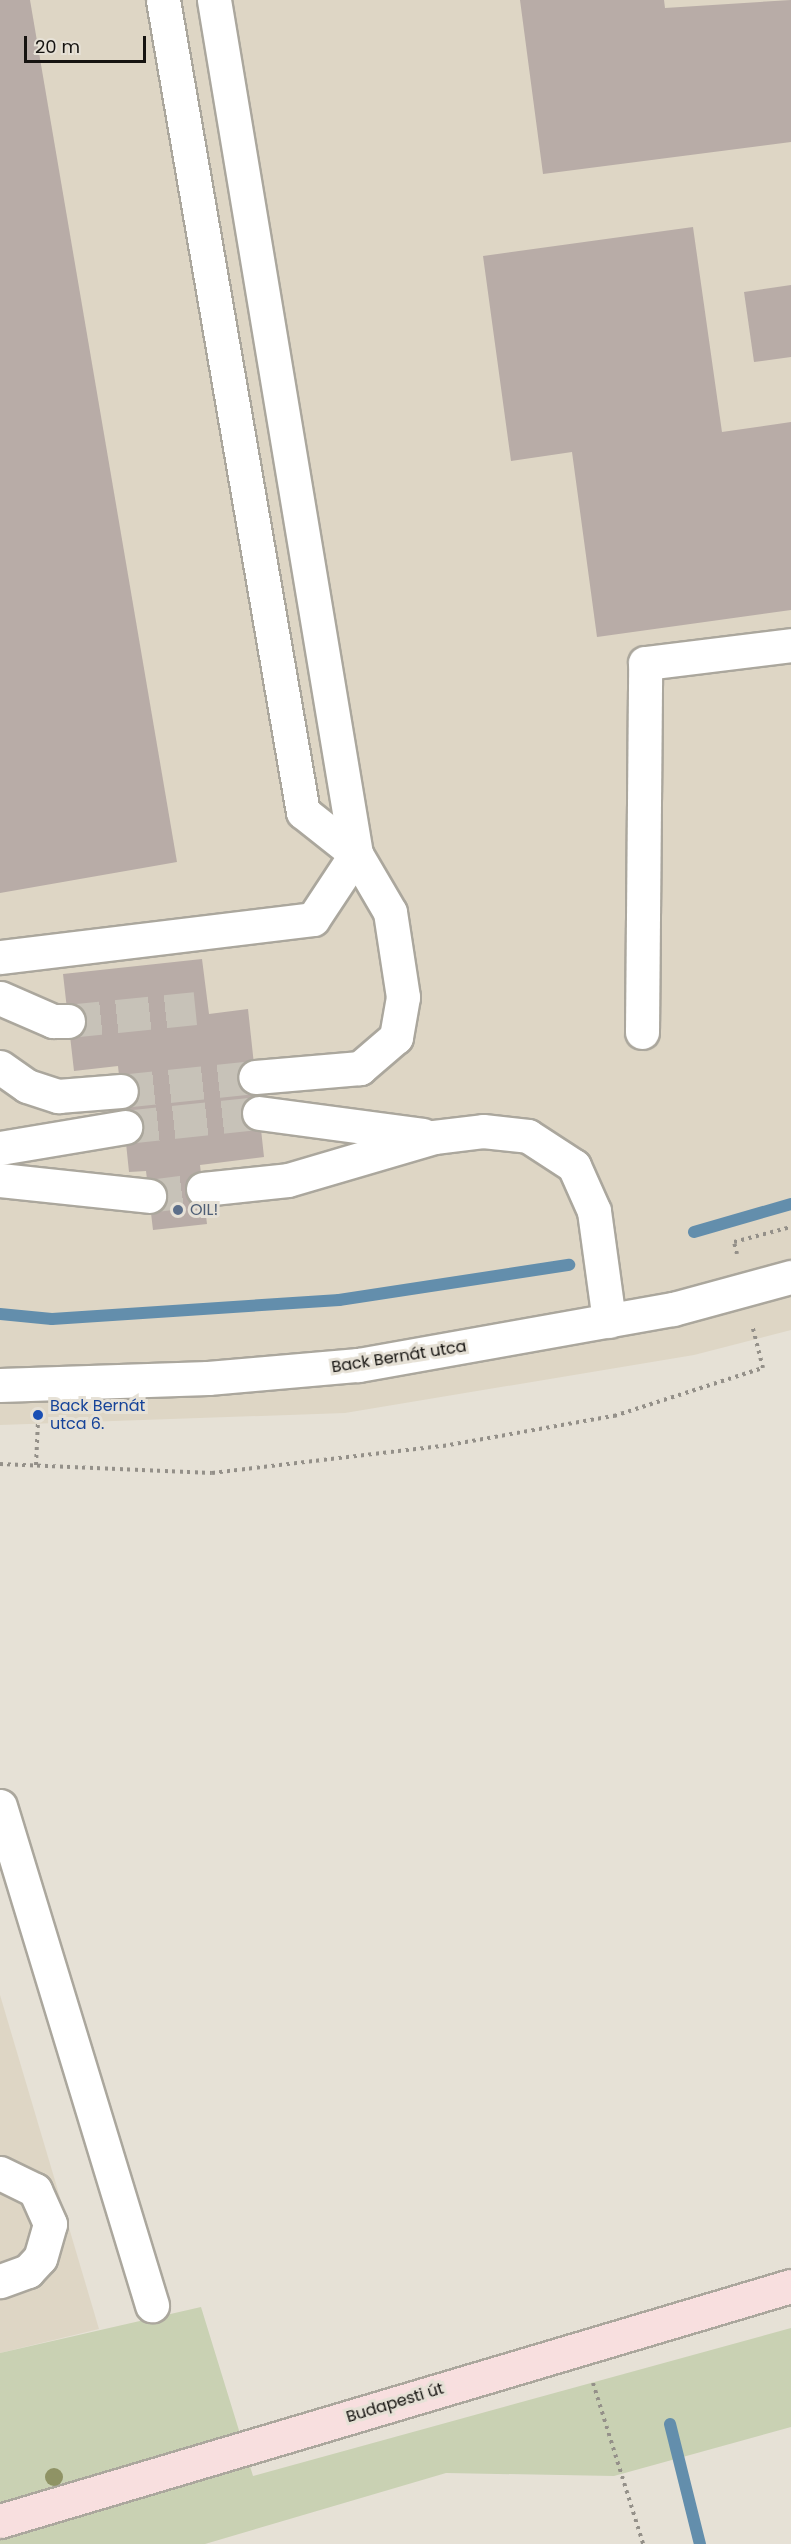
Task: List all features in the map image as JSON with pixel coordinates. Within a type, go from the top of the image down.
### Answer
[{"type":"main road","name":"Budapesti út","points":[[0,2521],[791,2286]]},
{"type":"street","points":[[163,0],[303,812],[356,854]]},
{"type":"street","points":[[214,0],[356,854],[390,912],[404,997],[396,1037],[360,1068],[255,1077]]},
{"type":"street","points":[[642,1032],[645,663],[791,645]]},
{"type":"street","points":[[0,957],[313,919],[356,854]]},
{"type":"street","points":[[0,998],[53,1021],[68,1021]]},
{"type":"street","points":[[0,1067],[27,1086],[58,1096],[121,1091]]},
{"type":"street","points":[[259,1113],[434,1137]]},
{"type":"street","points":[[0,1149],[125,1127]]},
{"type":"street","points":[[204,1189],[288,1180],[434,1137],[483,1131],[528,1136],[574,1166],[594,1211],[609,1321]]},
{"type":"street","points":[[0,1180],[149,1196]]},
{"type":"street","name":"Back Bernát utca","points":[[0,1386],[196,1379],[358,1365],[609,1321],[791,1277]]},
{"type":"street","points":[[0,1806],[152,2305]]},
{"type":"street","points":[[0,2173],[35,2190],[50,2223],[40,2258],[28,2271],[0,2281]]},
{"type":"path","points":[[0,1464],[212,1473],[443,1446],[614,1416],[763,1368],[734,1242],[791,1227]]},
{"type":"path","points":[[36,1465],[38,1415]]},
{"type":"path","points":[[582,2348],[643,2544]]},
{"type":"shaded area","points":[[0,0],[791,0],[791,1330],[694,1355],[345,1413],[0,1425]]},
{"type":"shaded area","points":[[0,1995],[99,2329],[0,2353]]},
{"type":"green space","points":[[201,2307],[253,2476],[791,2328],[791,2427],[614,2476],[446,2473],[205,2544],[0,2544],[0,2353]]},
{"type":"building","points":[[0,0],[30,0],[177,862],[0,893]]},
{"type":"building","points":[[520,0],[664,0],[665,8],[791,0],[791,142],[543,174]]},
{"type":"building","points":[[693,227],[722,432],[791,422],[791,610],[597,637],[572,452],[511,461],[483,256]]},
{"type":"building","points":[[791,285],[791,357],[754,362],[744,292]]},
{"type":"building","points":[[202,959],[209,1014],[248,1009],[264,1157],[200,1165],[207,1224],[153,1230],[146,1171],[129,1172],[118,1066],[74,1071],[63,974]]},
{"type":"waterway","points":[[694,1232],[791,1204]]},
{"type":"waterway","points":[[0,1314],[52,1319],[339,1300],[569,1265]]},
{"type":"waterway","points":[[670,2424],[700,2544]]},
{"type":"tunnel","points":[[68,1021],[195,1008]]},
{"type":"tunnel","points":[[121,1091],[255,1077]]},
{"type":"tunnel","points":[[125,1127],[259,1113]]},
{"type":"tunnel","points":[[149,1196],[203,1189]]},
{"type":"place","name":"OIL!","points":[[178,1210]]},
{"type":"place","name":"Back Bernát utca 6.","points":[[38,1415]]}]
